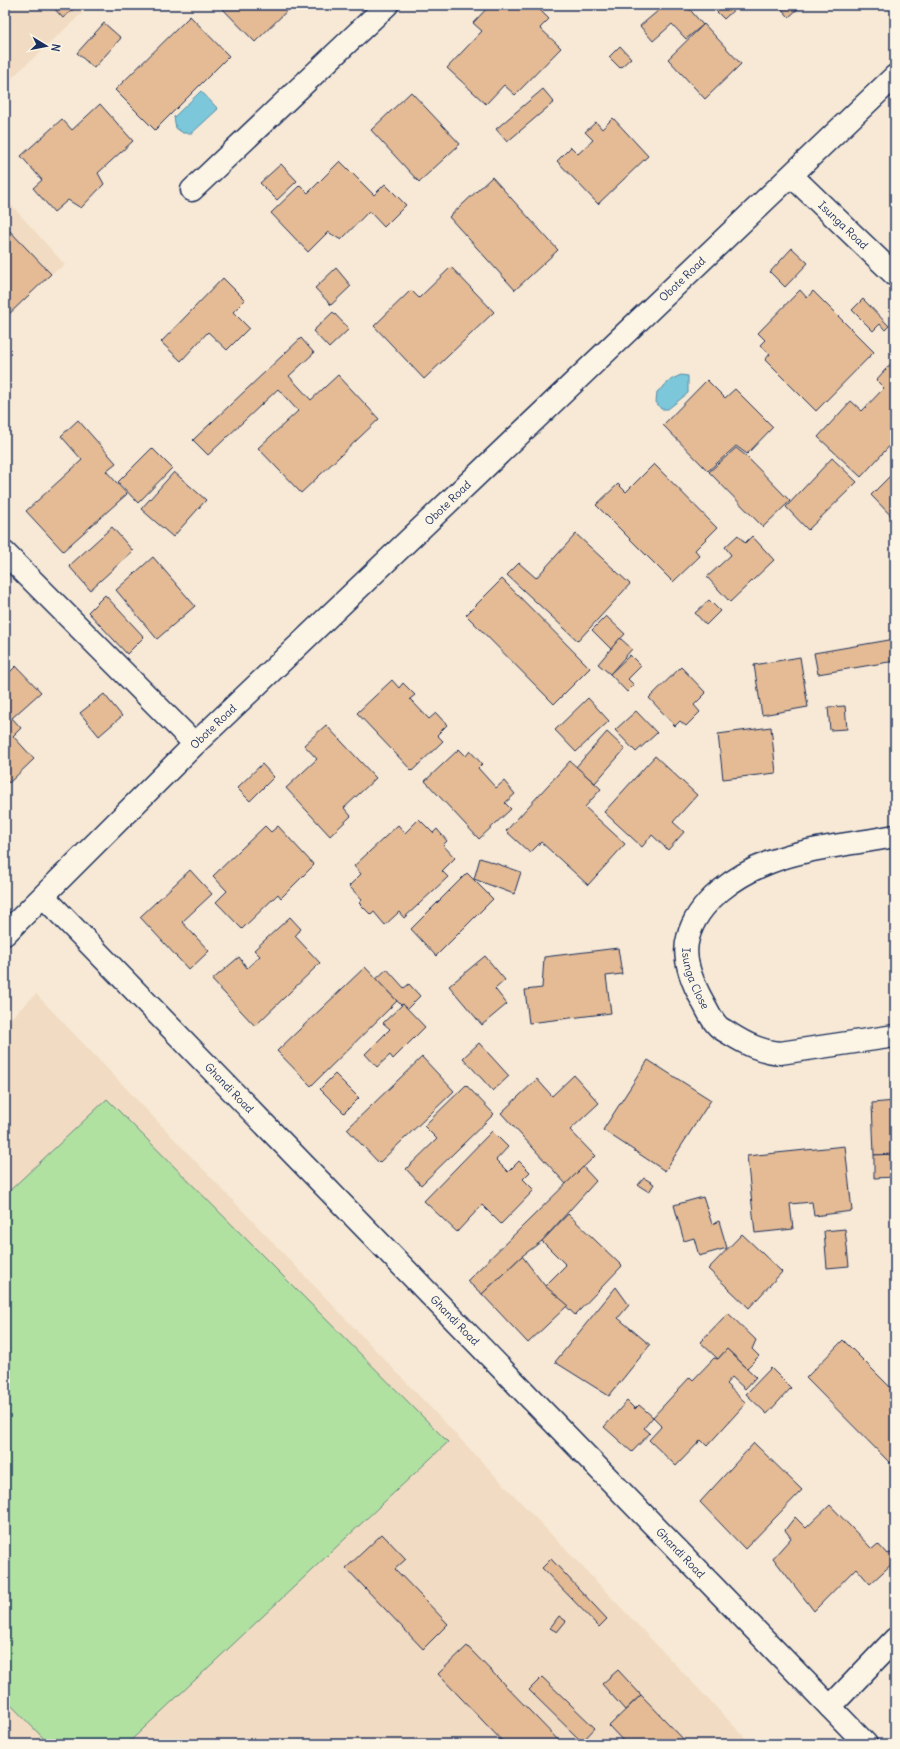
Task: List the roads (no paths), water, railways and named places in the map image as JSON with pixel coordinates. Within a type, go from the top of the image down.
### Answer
[{"type":"street","points":[[192,190],[387,5]]},
{"type":"street","name":"Obote Road","points":[[5,934],[44,897],[195,744],[792,176],[895,76]]},
{"type":"street","name":"Isunga Road","points":[[792,176],[895,275]]},
{"type":"street","points":[[8,561],[195,744]]},
{"type":"street","name":"Isunga Close","points":[[895,836],[804,852],[770,862],[738,879],[716,894],[697,916],[687,939],[688,965],[701,997],[717,1025],[747,1045],[763,1052],[780,1053],[895,1036]]},
{"type":"street","name":"Ghandi Road","points":[[44,897],[866,1744]]},
{"type":"street","points":[[830,1707],[895,1639]]},
{"type":"water","points":[[201,91],[218,109],[192,133],[183,133],[176,128],[174,117]]},
{"type":"water","points":[[681,375],[688,376],[688,393],[668,409],[661,409],[656,402],[657,392],[672,379]]}]
